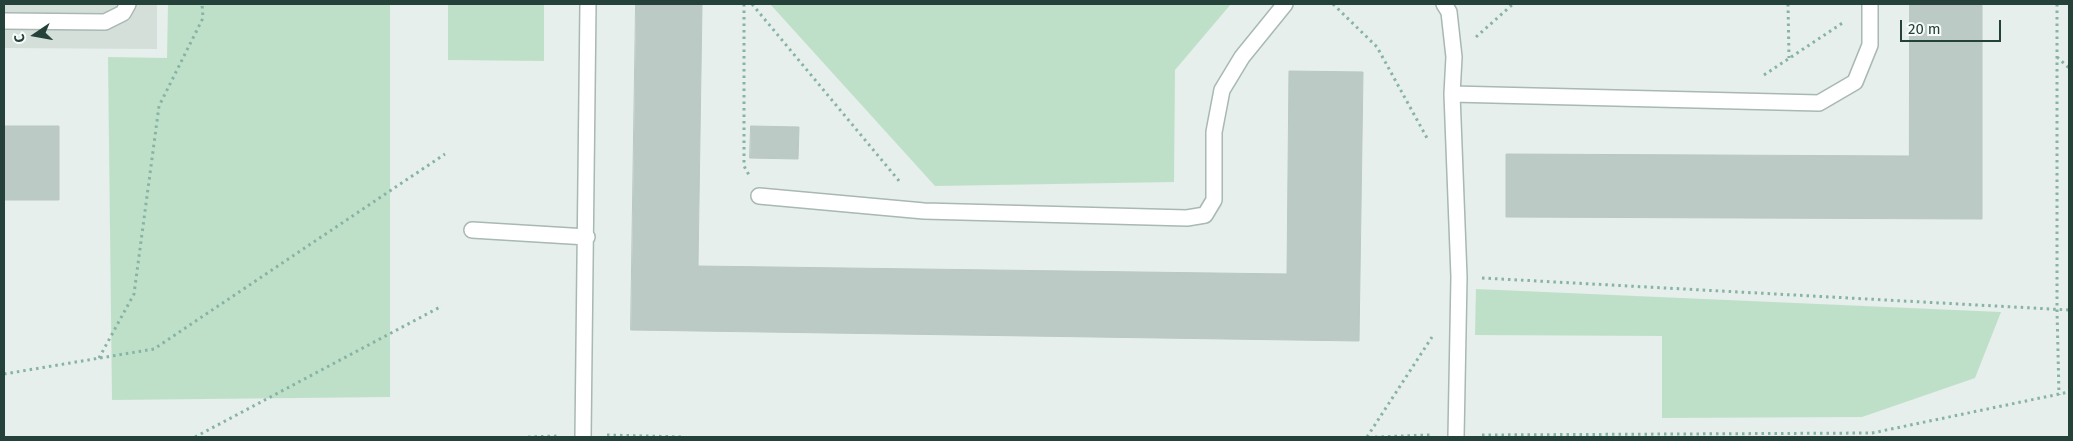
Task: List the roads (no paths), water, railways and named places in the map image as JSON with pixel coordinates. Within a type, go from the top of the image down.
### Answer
[{"type":"lane","points":[[4,21],[105,22],[123,13],[128,4]]},
{"type":"lane","points":[[583,437],[587,236],[588,4]]},
{"type":"lane","points":[[759,196],[924,212],[1187,218],[1205,214],[1214,200],[1214,132],[1222,90],[1242,57],[1285,4]]},
{"type":"lane","points":[[1444,4],[1449,12],[1454,57],[1452,94],[1459,277],[1456,436]]},
{"type":"lane","points":[[1452,94],[1819,103],[1854,82],[1870,45],[1870,4]]},
{"type":"lane","points":[[472,230],[587,236]]}]
